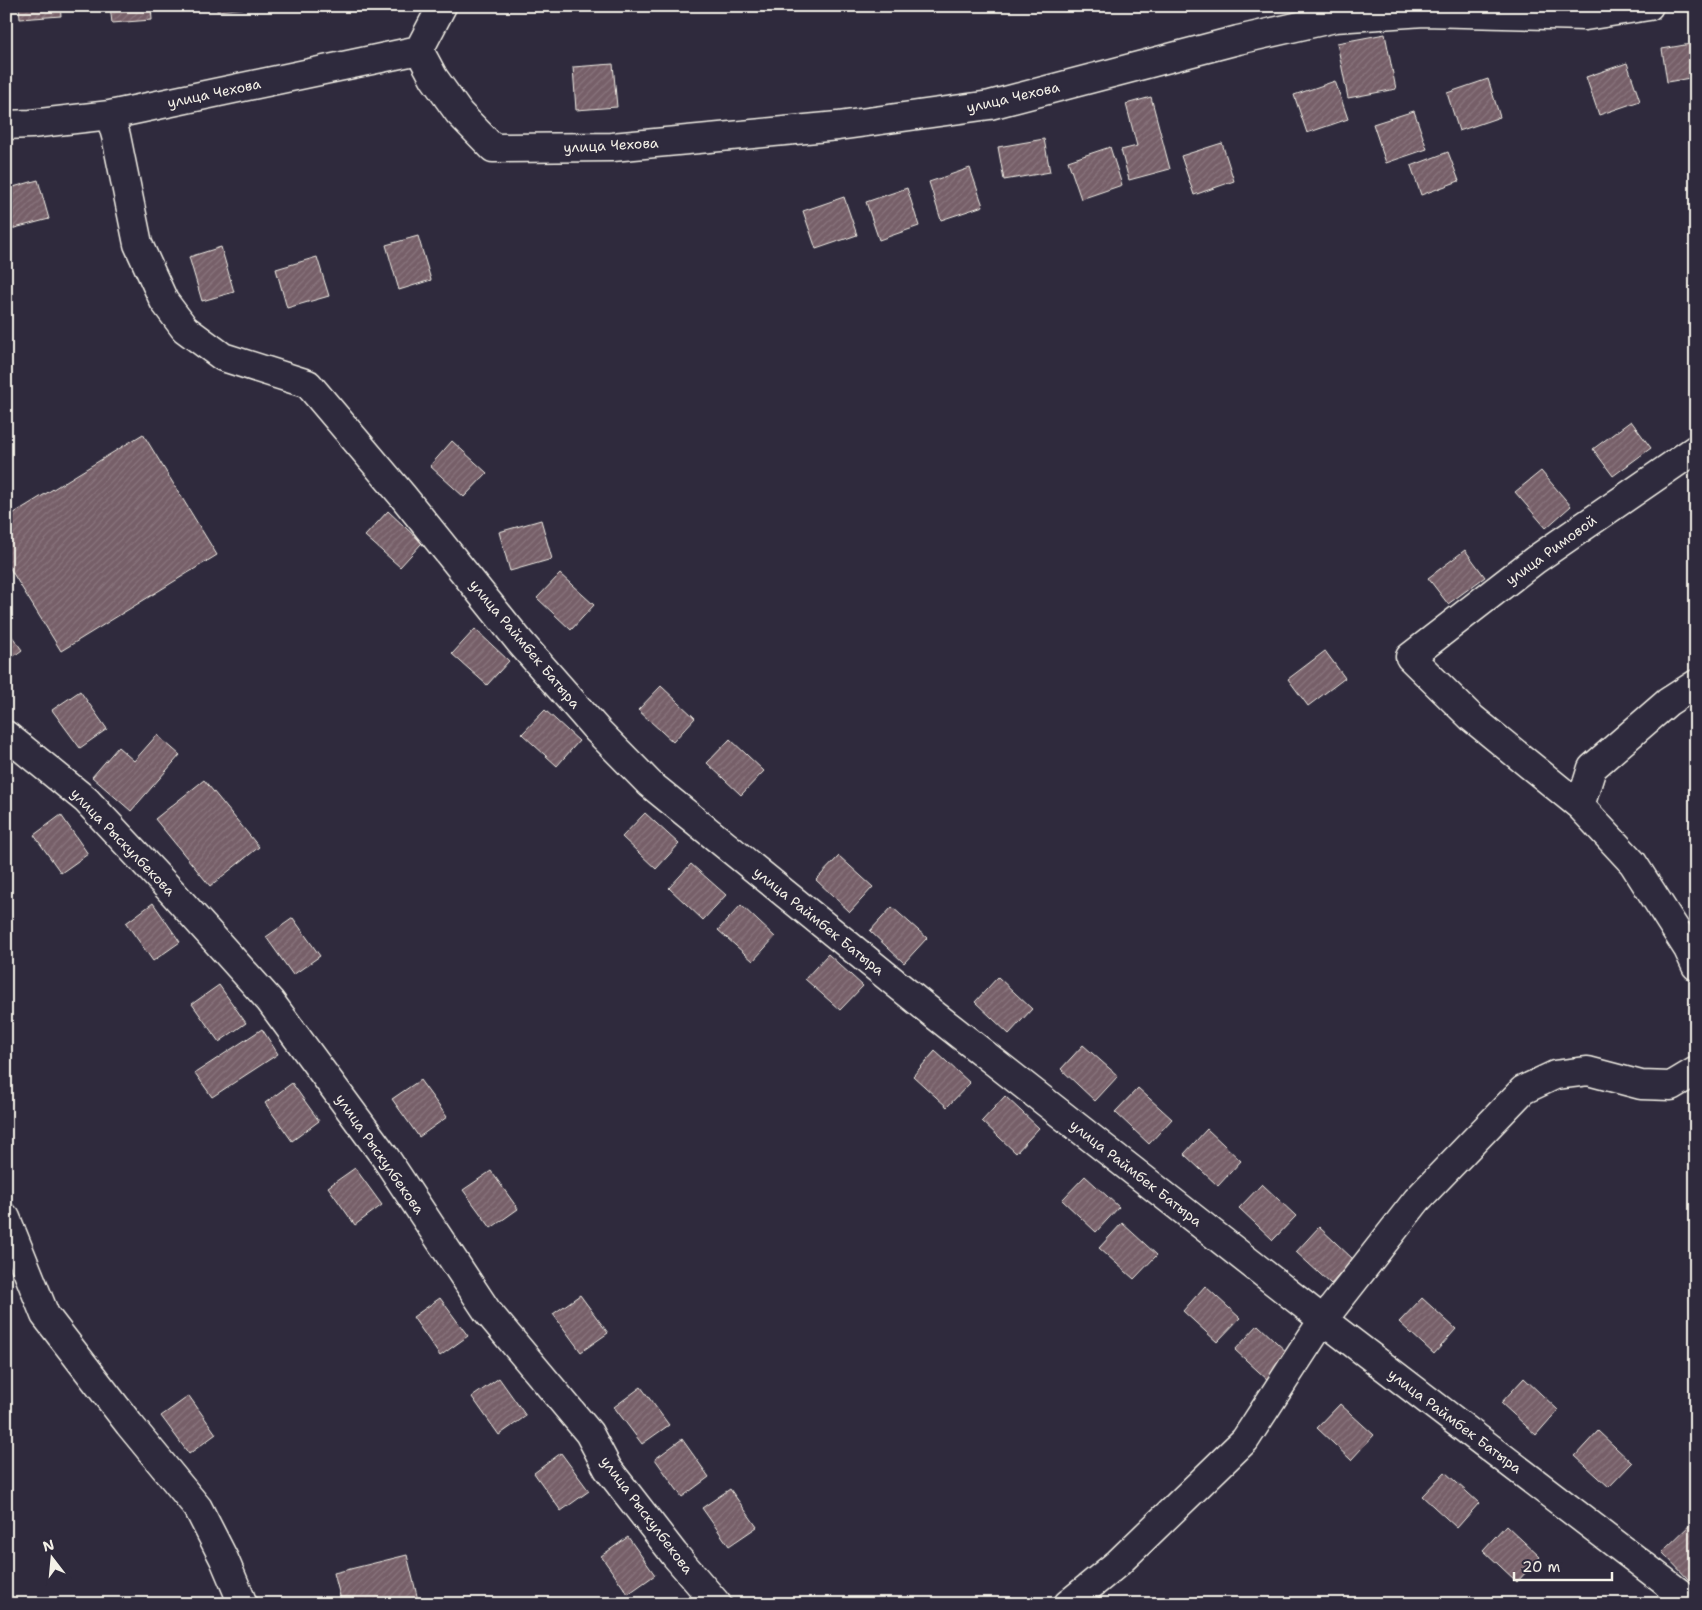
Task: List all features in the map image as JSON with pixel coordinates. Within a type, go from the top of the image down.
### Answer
[{"type":"street","points":[[419,50],[442,6]]},
{"type":"street","name":"улица Чехова","points":[[6,125],[110,115],[419,50],[434,78],[459,113],[493,148],[612,147],[838,126],[990,105],[1238,40],[1335,18],[1424,12],[1586,16],[1649,6]]},
{"type":"street","name":"улица Раймбек Батыра","points":[[110,115],[138,244],[164,300],[185,329],[223,357],[308,384],[402,495],[520,642],[598,731],[650,784],[936,1016],[1323,1320],[1694,1604]]},
{"type":"street","name":"улица Римовой","points":[[1580,806],[1472,718],[1410,657],[1535,560],[1696,448]]},
{"type":"street","points":[[1696,684],[1668,702],[1592,768],[1580,806],[1633,864],[1688,949],[1696,966]]},
{"type":"street","name":"улица Рыскулбекова","points":[[6,735],[86,800],[270,1001],[385,1158],[486,1311],[589,1433],[608,1469],[674,1554],[717,1604]]},
{"type":"street","points":[[1068,1604],[1118,1563],[1245,1440],[1323,1320],[1417,1200],[1523,1090],[1554,1075],[1588,1071],[1641,1085],[1671,1086],[1696,1071]]},
{"type":"street","points":[[6,1218],[45,1315],[128,1424],[198,1508],[224,1559],[243,1604]]},
{"type":"building","points":[[19,6],[60,6],[61,16],[20,19]]},
{"type":"building","points":[[110,6],[151,6],[152,20],[112,23]]},
{"type":"building","points":[[217,6],[257,6],[257,7],[217,11]]},
{"type":"building","points":[[1385,34],[1396,89],[1348,98],[1337,43]]},
{"type":"building","points":[[1696,43],[1696,77],[1667,82],[1662,49]]},
{"type":"building","points":[[1627,63],[1640,101],[1599,115],[1586,77]]},
{"type":"building","points":[[613,64],[617,107],[576,110],[573,67]]},
{"type":"building","points":[[1488,79],[1500,117],[1459,131],[1447,93]]},
{"type":"building","points":[[1335,81],[1348,119],[1307,133],[1294,95]]},
{"type":"building","points":[[1151,97],[1170,169],[1129,180],[1121,150],[1137,146],[1126,104]]},
{"type":"building","points":[[1414,111],[1427,149],[1386,163],[1373,124]]},
{"type":"building","points":[[1044,139],[1050,172],[1004,180],[998,147]]},
{"type":"building","points":[[1222,143],[1234,181],[1194,195],[1181,156]]},
{"type":"building","points":[[1110,147],[1122,185],[1081,199],[1068,161]]},
{"type":"building","points":[[1448,152],[1459,181],[1421,195],[1411,166]]},
{"type":"building","points":[[970,168],[983,206],[941,220],[929,182]]},
{"type":"building","points":[[38,180],[49,219],[7,230],[6,189]]},
{"type":"building","points":[[907,188],[919,226],[879,240],[866,202]]},
{"type":"building","points":[[844,197],[857,235],[816,249],[803,211]]},
{"type":"building","points":[[418,236],[431,280],[399,290],[386,245]]},
{"type":"building","points":[[221,247],[234,292],[202,301],[189,257]]},
{"type":"building","points":[[317,257],[329,296],[287,308],[276,269]]},
{"type":"building","points":[[1631,421],[1651,448],[1613,476],[1593,449]]},
{"type":"building","points":[[143,434],[217,555],[61,651],[6,562],[6,518]]},
{"type":"building","points":[[452,441],[487,473],[464,497],[430,466]]},
{"type":"building","points":[[1541,471],[1571,506],[1546,528],[1515,492]]},
{"type":"building","points":[[388,511],[422,543],[400,567],[365,536]]},
{"type":"building","points":[[541,520],[552,559],[510,571],[499,532]]},
{"type":"building","points":[[1465,550],[1485,577],[1448,604],[1428,578]]},
{"type":"building","points":[[560,574],[594,605],[571,630],[537,598]]},
{"type":"building","points":[[6,628],[22,650],[6,662]]},
{"type":"building","points":[[475,629],[509,661],[487,685],[452,654]]},
{"type":"building","points":[[1325,651],[1345,678],[1308,706],[1288,679]]},
{"type":"building","points":[[661,686],[695,718],[673,742],[638,710]]},
{"type":"building","points":[[80,691],[107,729],[80,748],[52,710]]},
{"type":"building","points":[[545,710],[579,741],[557,766],[522,734]]},
{"type":"building","points":[[157,735],[180,755],[131,811],[92,777],[118,747],[134,761]]},
{"type":"building","points":[[730,739],[764,771],[741,795],[707,763]]},
{"type":"building","points":[[204,780],[259,847],[210,886],[155,819]]},
{"type":"building","points":[[645,813],[679,844],[656,869],[622,837]]},
{"type":"building","points":[[61,815],[88,854],[61,873],[34,835]]},
{"type":"building","points":[[839,856],[873,887],[850,912],[816,880]]},
{"type":"building","points":[[691,864],[726,895],[703,920],[669,888]]},
{"type":"building","points":[[153,903],[180,942],[153,961],[126,923]]},
{"type":"building","points":[[741,905],[775,937],[753,961],[718,930]]},
{"type":"building","points":[[892,907],[927,938],[904,963],[870,931]]},
{"type":"building","points":[[293,918],[320,956],[293,975],[266,937]]},
{"type":"building","points":[[828,954],[863,986],[840,1010],[805,979]]},
{"type":"building","points":[[998,977],[1032,1009],[1009,1034],[975,1002]]},
{"type":"building","points":[[219,985],[246,1023],[219,1042],[192,1004]]},
{"type":"building","points":[[262,1029],[278,1054],[212,1097],[195,1073]]},
{"type":"building","points":[[1083,1045],[1118,1076],[1095,1101],[1061,1069]]},
{"type":"building","points":[[935,1051],[970,1083],[947,1107],[913,1076]]},
{"type":"building","points":[[420,1080],[447,1117],[419,1137],[392,1099]]},
{"type":"building","points":[[292,1083],[319,1121],[292,1141],[265,1103]]},
{"type":"building","points":[[1138,1088],[1172,1119],[1149,1144],[1115,1112]]},
{"type":"building","points":[[1005,1096],[1039,1128],[1016,1153],[982,1121]]},
{"type":"building","points":[[1207,1129],[1241,1161],[1218,1186],[1184,1154]]},
{"type":"building","points":[[355,1168],[382,1205],[355,1225],[328,1187]]},
{"type":"building","points":[[491,1171],[518,1209],[491,1228],[463,1190]]},
{"type":"building","points":[[1085,1176],[1119,1207],[1096,1232],[1062,1200]]},
{"type":"building","points":[[1262,1184],[1296,1216],[1273,1240],[1239,1208]]},
{"type":"building","points":[[1122,1223],[1157,1255],[1134,1279],[1099,1248]]},
{"type":"building","points":[[1319,1227],[1353,1259],[1331,1284],[1296,1252]]},
{"type":"building","points":[[1205,1286],[1240,1318],[1217,1342],[1183,1311]]},
{"type":"building","points":[[580,1295],[608,1333],[581,1352],[553,1314]]},
{"type":"building","points":[[440,1298],[468,1336],[440,1356],[413,1317]]},
{"type":"building","points":[[1422,1298],[1456,1329],[1434,1354],[1399,1322]]},
{"type":"building","points":[[1258,1325],[1292,1357],[1269,1381],[1235,1350]]},
{"type":"building","points":[[499,1378],[526,1416],[499,1435],[472,1397]]},
{"type":"building","points":[[1524,1378],[1558,1410],[1536,1435],[1501,1403]]},
{"type":"building","points":[[641,1387],[669,1425],[642,1444],[614,1407]]},
{"type":"building","points":[[189,1396],[216,1434],[189,1454],[161,1416]]},
{"type":"building","points":[[1340,1404],[1374,1435],[1351,1460],[1317,1428]]},
{"type":"building","points":[[1598,1431],[1632,1463],[1609,1487],[1575,1456]]},
{"type":"building","points":[[682,1439],[709,1477],[682,1497],[655,1459]]},
{"type":"building","points":[[561,1453],[589,1491],[561,1511],[534,1473]]},
{"type":"building","points":[[1445,1472],[1479,1503],[1457,1528],[1422,1496]]},
{"type":"building","points":[[730,1489],[757,1527],[729,1546],[702,1508]]},
{"type":"building","points":[[1696,1519],[1696,1577],[1691,1582],[1662,1552]]},
{"type":"building","points":[[1506,1525],[1540,1557],[1517,1582],[1483,1550]]},
{"type":"building","points":[[628,1537],[655,1575],[628,1594],[601,1556]]},
{"type":"building","points":[[407,1555],[419,1604],[342,1604],[334,1573]]}]
